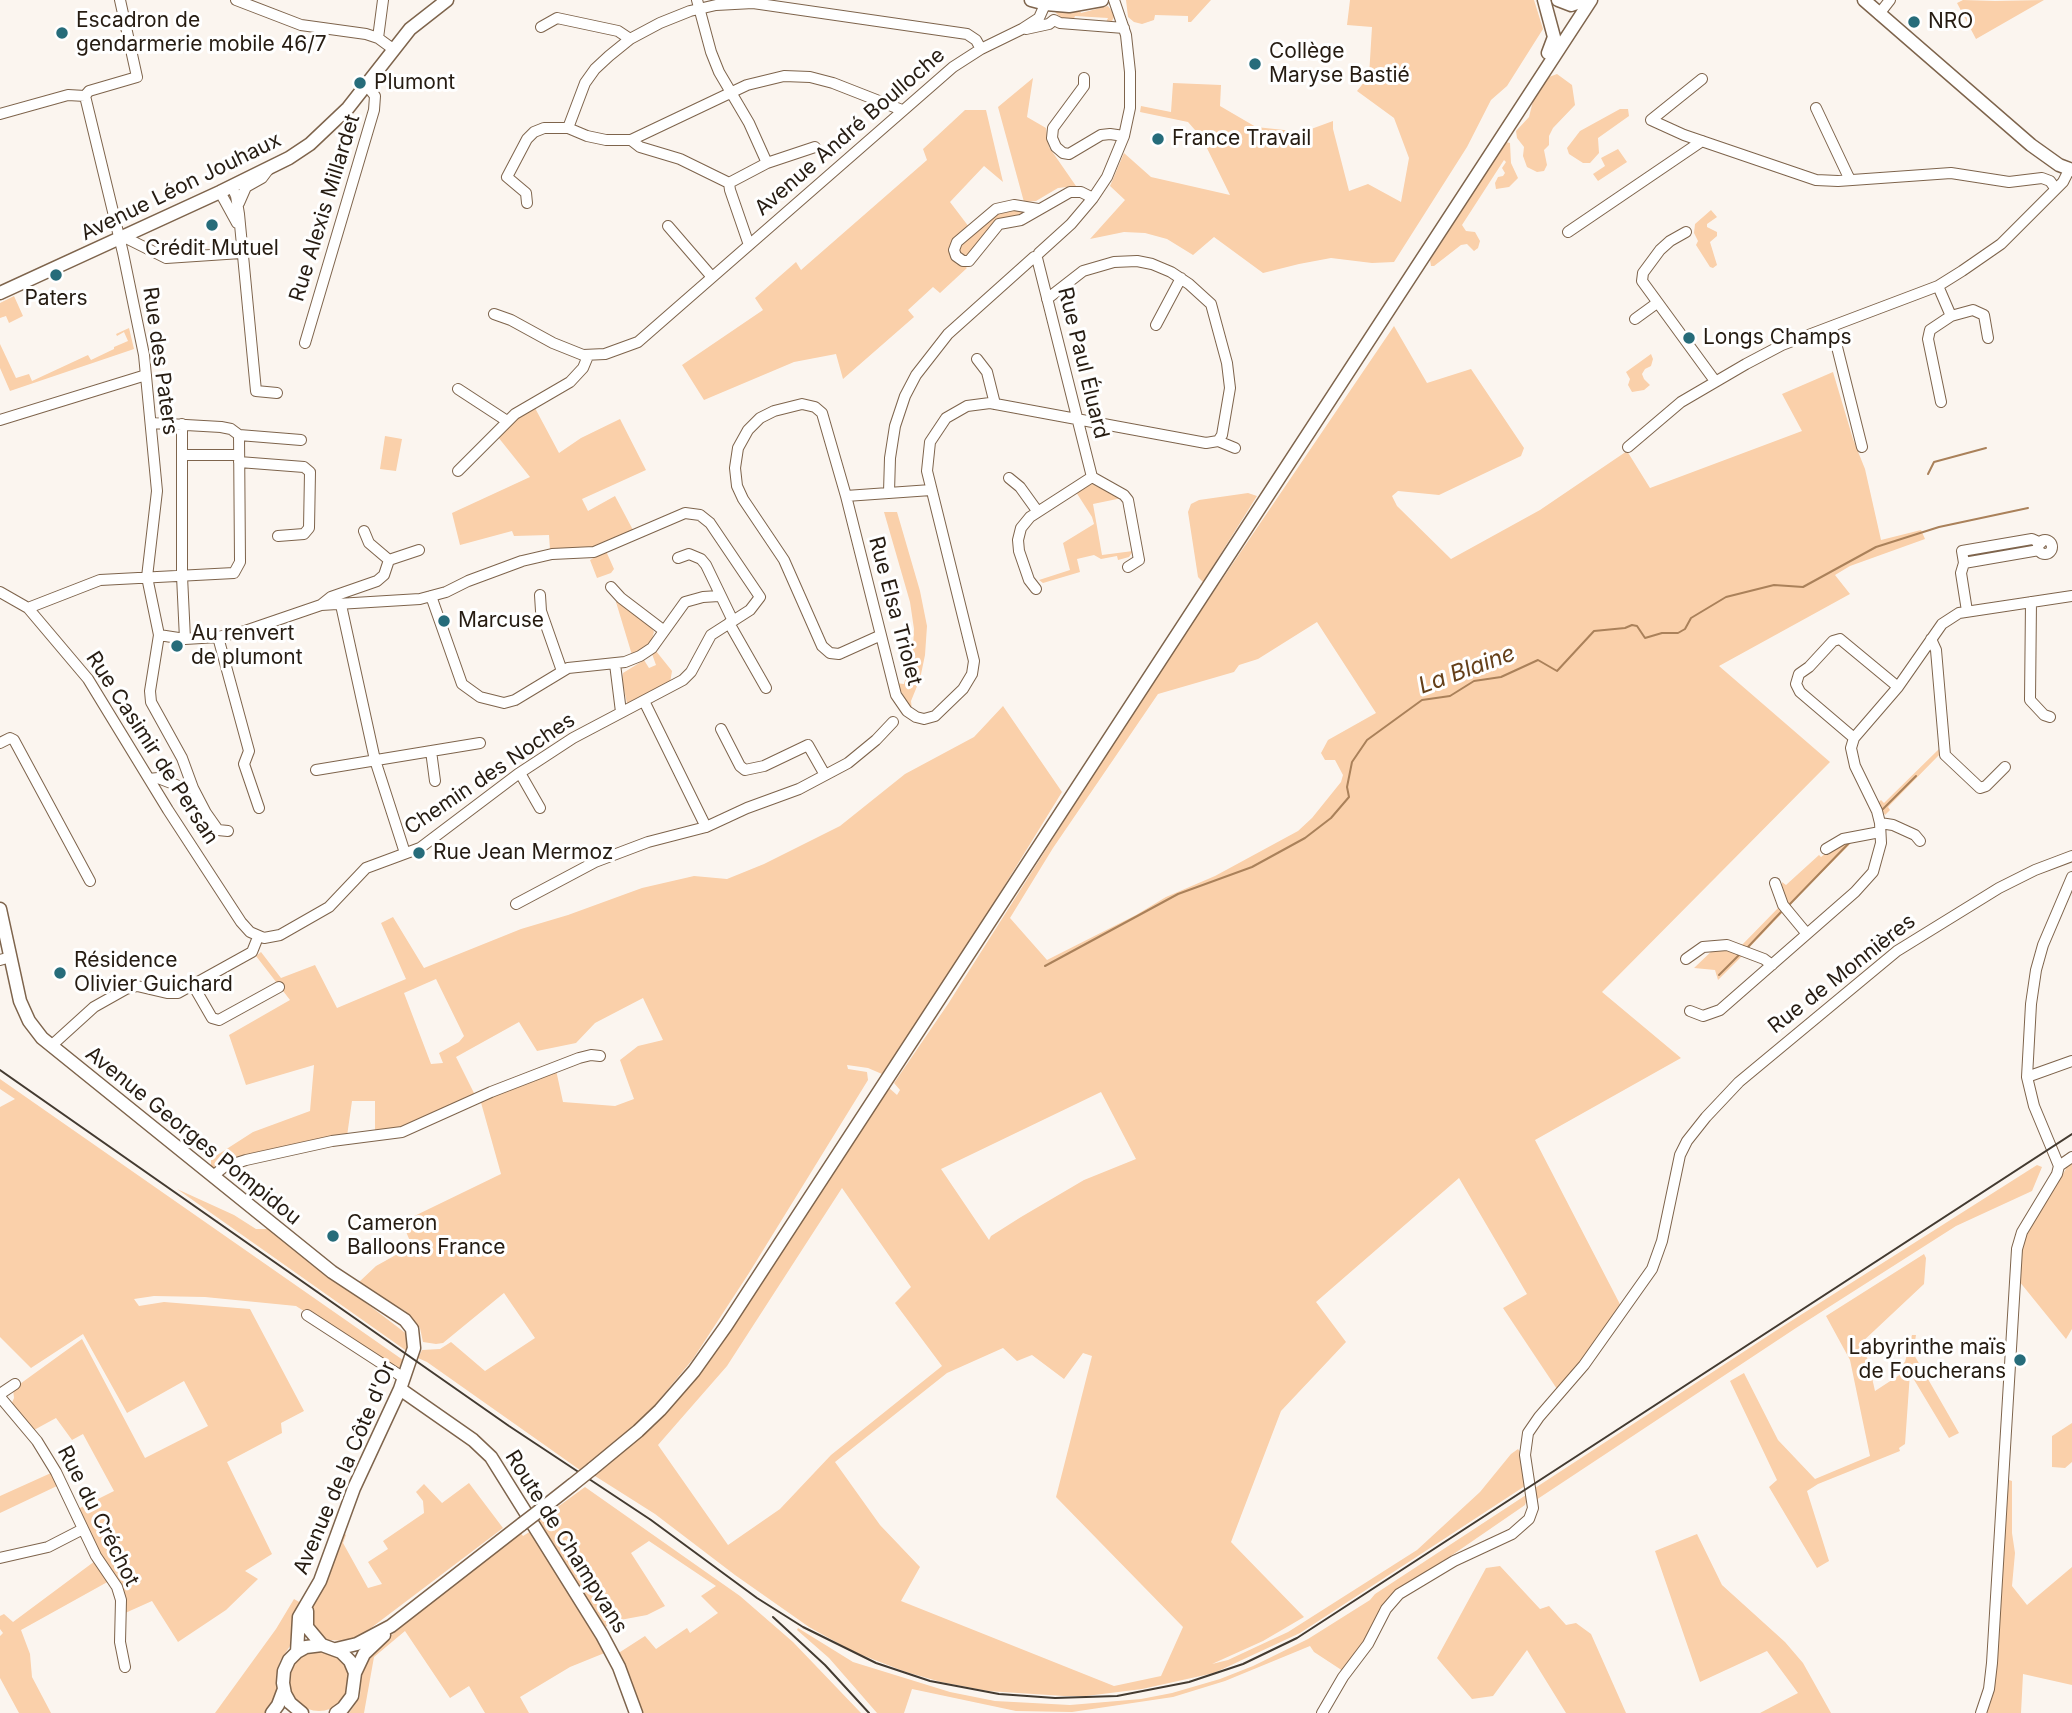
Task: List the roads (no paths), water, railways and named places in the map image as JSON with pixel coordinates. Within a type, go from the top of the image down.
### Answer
[{"type":"main road","name":"Avenue Léon Jouhaux","points":[[0,293],[268,170],[310,144],[348,108],[418,21],[447,0]]},
{"type":"main road","points":[[1031,0],[1075,6],[1102,0]]},
{"type":"main road","points":[[1520,106],[1520,99],[1555,40],[1544,0]]},
{"type":"main road","points":[[1558,0],[1571,5],[1585,0]]},
{"type":"main road","points":[[355,1673],[364,1654],[391,1626],[572,1486],[638,1431],[674,1395],[726,1326],[1591,0]]},
{"type":"main road","points":[[1869,1],[1884,8],[1913,41],[2031,145],[2070,173]]},
{"type":"main road","name":"Avenue Georges Pompidou","points":[[0,909],[5,958],[26,1016],[35,1030],[51,1046],[342,1280],[405,1320],[413,1333],[413,1353]]},
{"type":"main road","name":"Avenue de la Côte d'Or","points":[[297,1652],[299,1617],[320,1581],[354,1488],[402,1384],[413,1353]]},
{"type":"main road","name":"Route de Champvans","points":[[402,1384],[491,1457],[602,1635],[619,1667],[636,1713]]},
{"type":"main road","name":"Avenue de la Côte d'Or","points":[[311,1597],[306,1623],[309,1632],[322,1645]]},
{"type":"main road","points":[[336,1649],[357,1644],[391,1626]]},
{"type":"main road","points":[[301,1713],[290,1703],[284,1689],[286,1665],[297,1652],[306,1647],[322,1645],[336,1649],[350,1661],[355,1673],[355,1688],[341,1712]]},
{"type":"main road","points":[[272,1713],[284,1689]]},
{"type":"street","points":[[0,114],[68,95],[85,96],[89,90],[137,77],[120,0]]},
{"type":"street","points":[[236,0],[301,24],[356,31],[378,38],[393,49]]},
{"type":"street","points":[[378,38],[383,0]]},
{"type":"street","points":[[890,492],[890,458],[895,426],[905,396],[916,375],[947,334],[1071,224],[1107,177],[1124,136],[1131,89],[1124,28],[1114,0]]},
{"type":"street","points":[[698,4],[711,52],[767,163]]},
{"type":"street","points":[[568,128],[590,76],[629,39],[698,4],[766,5],[967,34],[976,40],[981,48]]},
{"type":"street","points":[[1046,4],[1054,20],[1060,23],[1124,28]]},
{"type":"street","points":[[1022,30],[1039,18],[1046,4]]},
{"type":"street","points":[[541,27],[557,18],[618,31],[629,39]]},
{"type":"street","points":[[1022,30],[1049,24],[1054,20]]},
{"type":"street","name":"Avenue André Boulloche","points":[[588,356],[612,353],[638,342],[961,61],[981,48],[1022,30]]},
{"type":"street","points":[[527,203],[526,192],[508,177],[521,148],[534,132],[544,128],[568,128],[595,138],[631,140],[771,78],[798,76],[833,83],[902,110]]},
{"type":"street","points":[[1084,78],[1084,86],[1053,128],[1052,138],[1056,147],[1069,154],[1101,135],[1124,136]]},
{"type":"street","points":[[1702,79],[1651,120],[1804,177],[1850,180],[1951,173],[2009,182],[2042,178],[2050,181],[2055,188]]},
{"type":"street","name":"Rue Alexis Millardet","points":[[305,343],[374,110],[375,96],[367,86]]},
{"type":"street","name":"Rue des Paters","points":[[85,96],[122,238],[146,375],[157,498],[147,577],[159,635]]},
{"type":"street","points":[[1816,108],[1850,180]]},
{"type":"street","points":[[631,140],[640,147],[680,159],[729,183]]},
{"type":"street","points":[[1568,232],[1702,141]]},
{"type":"street","points":[[729,183],[767,163],[814,147]]},
{"type":"street","points":[[239,214],[244,190],[262,178],[268,170]]},
{"type":"street","points":[[1628,447],[1681,402],[1782,345],[1938,286],[2001,244],[2070,173]]},
{"type":"street","points":[[729,183],[749,245]]},
{"type":"street","points":[[226,190],[236,197],[239,214],[256,391],[277,393]]},
{"type":"street","points":[[226,190],[239,226]]},
{"type":"street","points":[[1038,209],[1014,205],[996,209],[957,242],[954,250],[956,256],[963,261],[969,261],[999,224],[1021,220],[1061,196],[1077,191],[1093,198]]},
{"type":"street","points":[[668,226],[712,277]]},
{"type":"street","points":[[1686,232],[1660,250],[1642,274],[1643,284],[1715,381]]},
{"type":"street","points":[[122,238],[166,258],[241,253]]},
{"type":"street","name":"Rue Paul Éluard","points":[[1037,256],[1092,477]]},
{"type":"street","points":[[1047,299],[1083,271],[1114,262],[1152,264],[1181,278],[1210,304],[1227,363],[1230,388],[1222,435],[1218,441]]},
{"type":"street","points":[[1156,324],[1181,278]]},
{"type":"street","points":[[1938,286],[1951,316]]},
{"type":"street","points":[[1635,319],[1657,303]]},
{"type":"street","points":[[1941,402],[1928,336],[1933,327],[1951,316],[1973,310],[1984,315],[1989,338]]},
{"type":"street","points":[[458,471],[507,421],[524,408],[570,382],[583,368],[588,356],[565,349],[511,320],[494,314]]},
{"type":"street","points":[[1832,327],[1862,447]]},
{"type":"street","points":[[977,359],[987,372],[995,404]]},
{"type":"street","points":[[0,420],[146,375]]},
{"type":"street","points":[[458,389],[507,421]]},
{"type":"street","name":"Rue Elsa Triolet","points":[[879,635],[839,654],[830,653],[822,646],[784,560],[737,486],[735,463],[743,438],[760,418],[774,411],[802,404],[815,407],[824,418],[896,695],[916,718],[928,719],[935,716],[963,689],[974,668],[974,655],[931,490],[927,460],[930,442],[946,418],[961,408],[974,404],[995,404],[1076,419]]},
{"type":"street","points":[[1076,419],[1206,443],[1218,441],[1235,448]]},
{"type":"street","points":[[151,424],[221,427],[231,429],[239,435],[301,440]]},
{"type":"street","points":[[183,424],[182,576],[185,639]]},
{"type":"street","points":[[27,608],[100,580],[229,575],[238,569],[239,435]]},
{"type":"street","points":[[183,455],[304,467],[310,472],[309,528],[304,534],[278,536]]},
{"type":"street","points":[[1036,589],[1029,580],[1018,540],[1024,524],[1092,477],[1128,500],[1139,560],[1128,568]]},
{"type":"street","points":[[1009,478],[1020,487],[1038,512]]},
{"type":"street","points":[[846,496],[931,490]]},
{"type":"street","name":"Chemin des Noches","points":[[258,937],[275,937],[309,919],[337,901],[366,868],[420,848],[520,773],[573,738],[686,678],[712,635],[750,610],[760,599],[710,523],[700,515],[685,513],[594,552],[557,553],[522,561],[431,596]]},
{"type":"street","points":[[363,531],[369,543],[389,560]]},
{"type":"street","points":[[1967,611],[1961,573],[1964,563],[1962,551],[2032,539],[2040,546]]},
{"type":"street","points":[[389,560],[419,550]]},
{"type":"street","points":[[678,558],[689,554],[701,559],[715,581],[731,622],[766,688]]},
{"type":"street","points":[[321,605],[331,597],[377,581],[384,575],[389,560]]},
{"type":"street","points":[[611,587],[621,598],[663,630]]},
{"type":"street","name":"Rue Casimir de Persan","points":[[0,593],[27,608],[95,689],[149,779],[242,922],[258,937]]},
{"type":"street","points":[[540,595],[541,611],[562,671]]},
{"type":"street","points":[[228,831],[218,830],[193,788],[182,758],[150,696],[159,635],[185,639],[218,637],[245,631],[321,605],[431,596],[462,684],[472,693],[498,703],[509,703],[562,671],[632,660],[647,652],[685,602],[719,596]]},
{"type":"street","points":[[1853,743],[1898,687],[1946,619],[1967,611],[2072,596]]},
{"type":"street","points":[[2031,602],[2030,700],[2043,715],[2050,717]]},
{"type":"street","points":[[341,605],[375,760],[405,853]]},
{"type":"street","points":[[218,637],[249,751],[244,764],[259,808]]},
{"type":"street","points":[[1690,1011],[1703,1016],[1720,1010],[1868,879],[1880,852],[1877,811],[1855,766],[1853,743],[1800,692],[1796,684],[1799,674],[1833,641],[1840,639],[1898,687]]},
{"type":"street","points":[[1931,639],[1936,650],[1945,755],[1980,788],[1986,786],[2005,767]]},
{"type":"street","points":[[615,664],[621,712]]},
{"type":"street","points":[[644,701],[706,827]]},
{"type":"street","points":[[516,904],[594,862],[648,842],[706,827],[747,808],[788,795],[837,770],[857,756],[893,722]]},
{"type":"street","points":[[721,729],[740,766],[745,770],[765,766],[808,745],[825,775]]},
{"type":"street","points":[[0,743],[10,738],[14,740],[90,881]]},
{"type":"street","points":[[316,770],[480,743]]},
{"type":"street","points":[[431,751],[435,781]]},
{"type":"street","points":[[520,773],[540,808]]},
{"type":"street","points":[[149,779],[159,778],[184,788],[193,788]]},
{"type":"street","points":[[1826,849],[1843,839],[1893,825],[1915,835],[1920,841]]},
{"type":"street","name":"Rue de Monnières","points":[[1322,1713],[1343,1677],[1368,1644],[1386,1609],[1399,1594],[1454,1561],[1512,1534],[1529,1519],[1533,1508],[1525,1455],[1528,1433],[1584,1365],[1652,1269],[1662,1241],[1675,1173],[1683,1148],[1700,1124],[1729,1091],[1872,969],[1897,951],[1999,888],[2035,870],[2069,861]]},
{"type":"street","points":[[1981,1713],[1991,1681],[2019,1241],[2059,1166],[2029,1088],[2029,1026],[2036,970],[2043,945],[2072,877]]},
{"type":"street","points":[[1775,883],[1783,905],[1807,934]]},
{"type":"street","points":[[51,1046],[94,1007],[130,987],[140,986],[172,994],[252,952],[258,937]]},
{"type":"street","points":[[1686,959],[1703,947],[1727,945],[1764,959],[1772,965]]},
{"type":"street","points":[[193,985],[212,1018],[219,1020],[279,987]]},
{"type":"street","points":[[213,1176],[227,1166],[274,1153],[332,1141],[402,1132],[491,1092],[579,1058],[600,1056]]},
{"type":"street","points":[[2027,1077],[2072,1061]]},
{"type":"street","points":[[2059,1166],[2072,1157]]},
{"type":"street","points":[[307,1315],[402,1384]]},
{"type":"street","points":[[0,1396],[15,1384]]},
{"type":"street","name":"Rue du Créchot","points":[[0,1396],[37,1441],[56,1472],[96,1556],[120,1593],[120,1642],[125,1667]]},
{"type":"street","points":[[0,1558],[48,1547],[83,1529]]},
{"type":"waterway","name":"La Blaine","points":[[1928,474],[1934,462],[1986,448]]},
{"type":"waterway","name":"La Blaine","points":[[1045,966],[1178,894],[1252,867],[1305,838],[1331,818],[1349,797],[1347,787],[1352,762],[1367,740],[1422,700],[1450,696],[1474,681],[1501,677],[1538,660],[1557,671],[1594,631],[1632,625],[1637,626],[1645,638],[1662,633],[1678,633],[1685,629],[1691,618],[1726,597],[1774,585],[1803,587],[1876,547],[1939,527],[2028,508]]},
{"type":"waterway","points":[[1883,809],[1916,776]]},
{"type":"waterway","points":[[1789,905],[1850,842]]},
{"type":"waterway","points":[[1747,948],[1781,912]]},
{"type":"waterway","points":[[1719,975],[1740,954]]},
{"type":"railway","points":[[0,1070],[509,1426],[651,1520],[757,1598],[803,1627],[876,1663],[930,1681],[999,1694],[1055,1698],[1117,1696],[1189,1682],[1243,1664],[1297,1638],[2072,1134]]},
{"type":"railway","points":[[773,1617],[825,1665],[869,1713]]},
{"type":"place","name":"NRO","points":[[1914,22]]},
{"type":"place","name":"Escadron de gendarmerie mobile 46/7","points":[[62,33]]},
{"type":"place","name":"Collège Maryse Bastié","points":[[1255,64]]},
{"type":"place","name":"Plumont","points":[[360,83]]},
{"type":"place","name":"France Travail","points":[[1158,139]]},
{"type":"place","name":"Crédit Mutuel","points":[[212,225]]},
{"type":"place","name":"Paters","points":[[56,275]]},
{"type":"place","name":"Longs Champs","points":[[1689,338]]},
{"type":"place","name":"Marcuse","points":[[444,621]]},
{"type":"place","name":"Au renvert de plumont","points":[[177,646]]},
{"type":"place","name":"Rue Jean Mermoz","points":[[419,853]]},
{"type":"place","name":"Résidence Olivier Guichard","points":[[60,973]]},
{"type":"place","name":"Cameron Balloons France","points":[[333,1236]]},
{"type":"place","name":"Labyrinthe maïs de Foucherans","points":[[2020,1360]]}]
